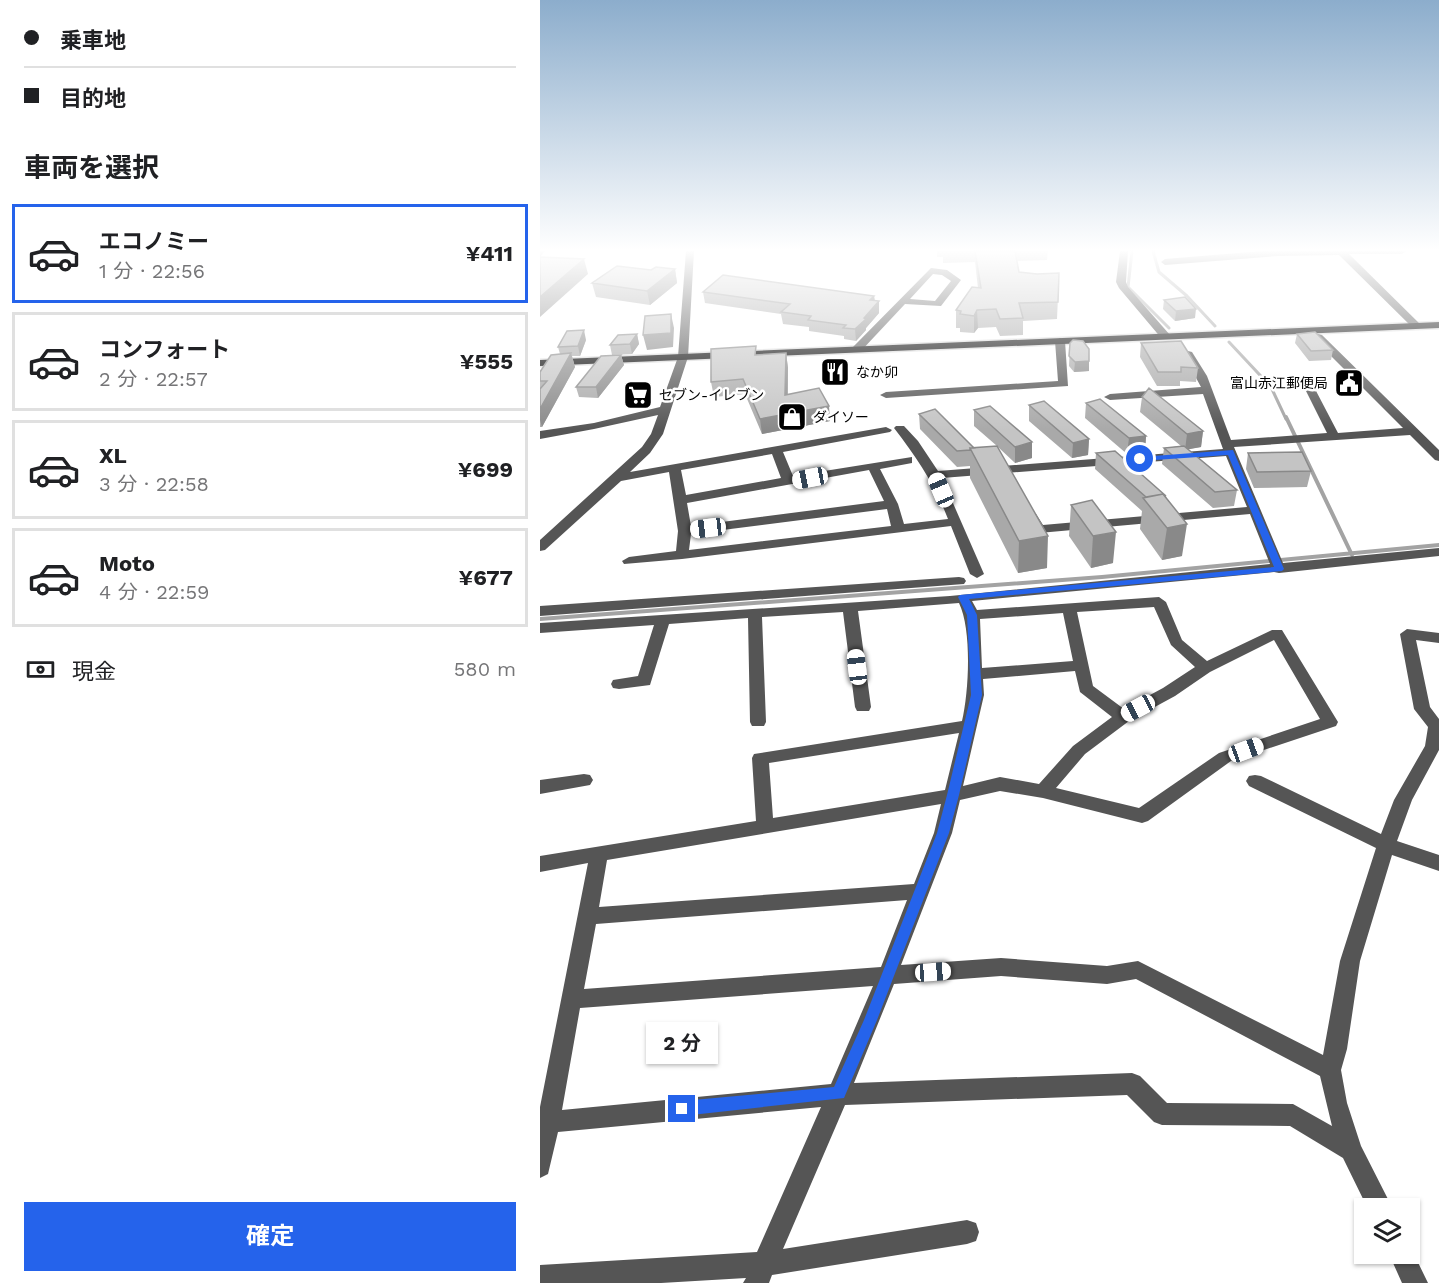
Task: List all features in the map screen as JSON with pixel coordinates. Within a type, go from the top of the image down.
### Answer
[{"type":"main road","points":[[540,363],[1439,325]]},
{"type":"street","points":[[540,548],[646,450],[657,434],[683,357],[686,311]]},
{"type":"street","points":[[856,350],[894,311]]},
{"type":"street","points":[[1146,311],[1171,337],[1202,376],[1277,564]]},
{"type":"street","points":[[1401,311],[1417,326]]},
{"type":"street","points":[[1310,330],[1333,350],[1439,457]]},
{"type":"street","points":[[886,395],[1064,384],[1060,341]]},
{"type":"street","points":[[1310,389],[1334,436]]},
{"type":"street","points":[[1110,397],[1207,390]]},
{"type":"street","points":[[540,435],[594,426],[667,409]]},
{"type":"street","points":[[900,428],[918,446],[934,475],[977,574]]},
{"type":"street","points":[[617,478],[886,430]]},
{"type":"street","points":[[934,475],[1006,474],[1334,436],[1413,431]]},
{"type":"street","points":[[776,450],[789,482]]},
{"type":"street","points":[[680,500],[908,460]]},
{"type":"street","points":[[873,466],[892,504],[899,529]]},
{"type":"street","points":[[675,468],[685,531],[682,555]]},
{"type":"street","points":[[685,531],[892,504]]},
{"type":"street","points":[[1027,509],[1039,529],[1255,510]]},
{"type":"street","points":[[629,561],[955,522]]},
{"type":"street","points":[[540,628],[950,600],[1277,564],[1439,552]]},
{"type":"street","points":[[540,612],[959,580]]},
{"type":"street","points":[[760,1273],[839,1094],[943,833],[976,695],[972,615],[963,597]]},
{"type":"street","points":[[972,615],[1159,602],[1176,642],[1205,668]]},
{"type":"street","points":[[850,606],[862,707]]},
{"type":"street","points":[[1069,608],[1086,688],[1123,717]]},
{"type":"street","points":[[755,612],[758,722]]},
{"type":"street","points":[[619,684],[644,681],[663,618]]},
{"type":"street","points":[[540,864],[953,795],[1000,784],[1043,791],[1142,816],[1225,757],[1330,722],[1277,633],[1205,668],[1169,692],[1123,717],[1079,750],[1043,791]]},
{"type":"street","points":[[1376,1198],[1352,1150],[1336,1103],[1330,1070],[1336,1049],[1350,961],[1386,844],[1403,800],[1432,746],[1436,726],[1422,709],[1407,634],[1439,638]]},
{"type":"street","points":[[976,674],[1081,665]]},
{"type":"street","points":[[765,827],[760,758],[969,726]]},
{"type":"street","points":[[540,787],[584,780]]},
{"type":"street","points":[[1255,781],[1386,844],[1439,863]]},
{"type":"street","points":[[540,1166],[544,1122],[572,999],[599,854]]},
{"type":"street","points":[[588,916],[921,891]]},
{"type":"street","points":[[572,999],[1002,967],[1107,975],[1138,970],[1330,1070]]},
{"type":"street","points":[[544,1122],[839,1094],[1132,1084],[1162,1114],[1293,1115],[1352,1150]]},
{"type":"street","points":[[540,1278],[760,1273],[967,1232]]},
{"type":"street","points":[[1406,1264],[1415,1283]]},
{"type":"building","points":[[870,311],[864,318],[866,319],[855,329],[843,328],[846,325],[808,320],[811,316],[781,312]]},
{"type":"building","points":[[961,311],[977,311],[974,316],[960,314]]},
{"type":"building","points":[[997,311],[1021,311],[1023,318],[1000,319]]},
{"type":"building","points":[[671,314],[671,333],[643,335],[645,316]]},
{"type":"building","points":[[584,330],[578,346],[558,347],[567,331]]},
{"type":"building","points":[[1315,332],[1333,350],[1311,351],[1297,334]]},
{"type":"building","points":[[637,334],[630,344],[610,345],[618,335]]},
{"type":"building","points":[[1073,340],[1083,341],[1089,349],[1089,361],[1075,362],[1069,356],[1070,343]]},
{"type":"building","points":[[1181,341],[1198,368],[1181,367],[1181,372],[1158,372],[1141,343]]},
{"type":"building","points":[[756,346],[755,355],[786,353],[785,395],[819,388],[829,406],[760,419],[743,379],[711,382],[711,349]]},
{"type":"building","points":[[571,353],[540,409],[540,389],[547,381],[540,381],[540,372],[551,355]]},
{"type":"building","points":[[621,355],[596,387],[576,387],[601,356]]},
{"type":"building","points":[[1149,388],[1203,431],[1187,434],[1142,397]]},
{"type":"building","points":[[1100,399],[1146,436],[1129,438],[1086,403]]},
{"type":"building","points":[[1044,401],[1089,439],[1073,443],[1029,405]]},
{"type":"building","points":[[990,406],[1032,442],[1015,447],[974,410]]},
{"type":"building","points":[[935,409],[974,448],[957,451],[919,414]]},
{"type":"building","points":[[997,446],[1048,536],[1019,541],[970,448]]},
{"type":"building","points":[[1184,446],[1237,490],[1215,492],[1164,448]]},
{"type":"building","points":[[1115,451],[1166,496],[1163,494],[1146,497],[1096,453]]},
{"type":"building","points":[[1302,452],[1311,471],[1257,472],[1248,453]]},
{"type":"building","points":[[1163,494],[1187,524],[1167,528],[1143,498]]},
{"type":"building","points":[[1092,500],[1116,532],[1093,536],[1071,505]]},
{"type":"waterway","points":[[1152,311],[1169,328]]},
{"type":"waterway","points":[[1201,311],[1215,326]]},
{"type":"waterway","points":[[1229,342],[1271,387],[1286,419]]},
{"type":"waterway","points":[[1286,417],[1351,553]]},
{"type":"waterway","points":[[1351,553],[1439,545]]},
{"type":"waterway","points":[[540,619],[1102,577],[1351,553]]},
{"type":"place","name":"なか卯","points":[[835,372]]},
{"type":"place","name":"富山赤江郵便局","points":[[1349,383]]},
{"type":"place","name":"セブン-イレブン","points":[[638,395]]},
{"type":"place","name":"ダイソー","points":[[792,417]]},
{"type":"route","points":[[682,1109],[839,1094],[943,833],[953,795],[976,695],[976,652],[972,615],[963,597],[1279,569],[1230,452],[1140,459]]}]
